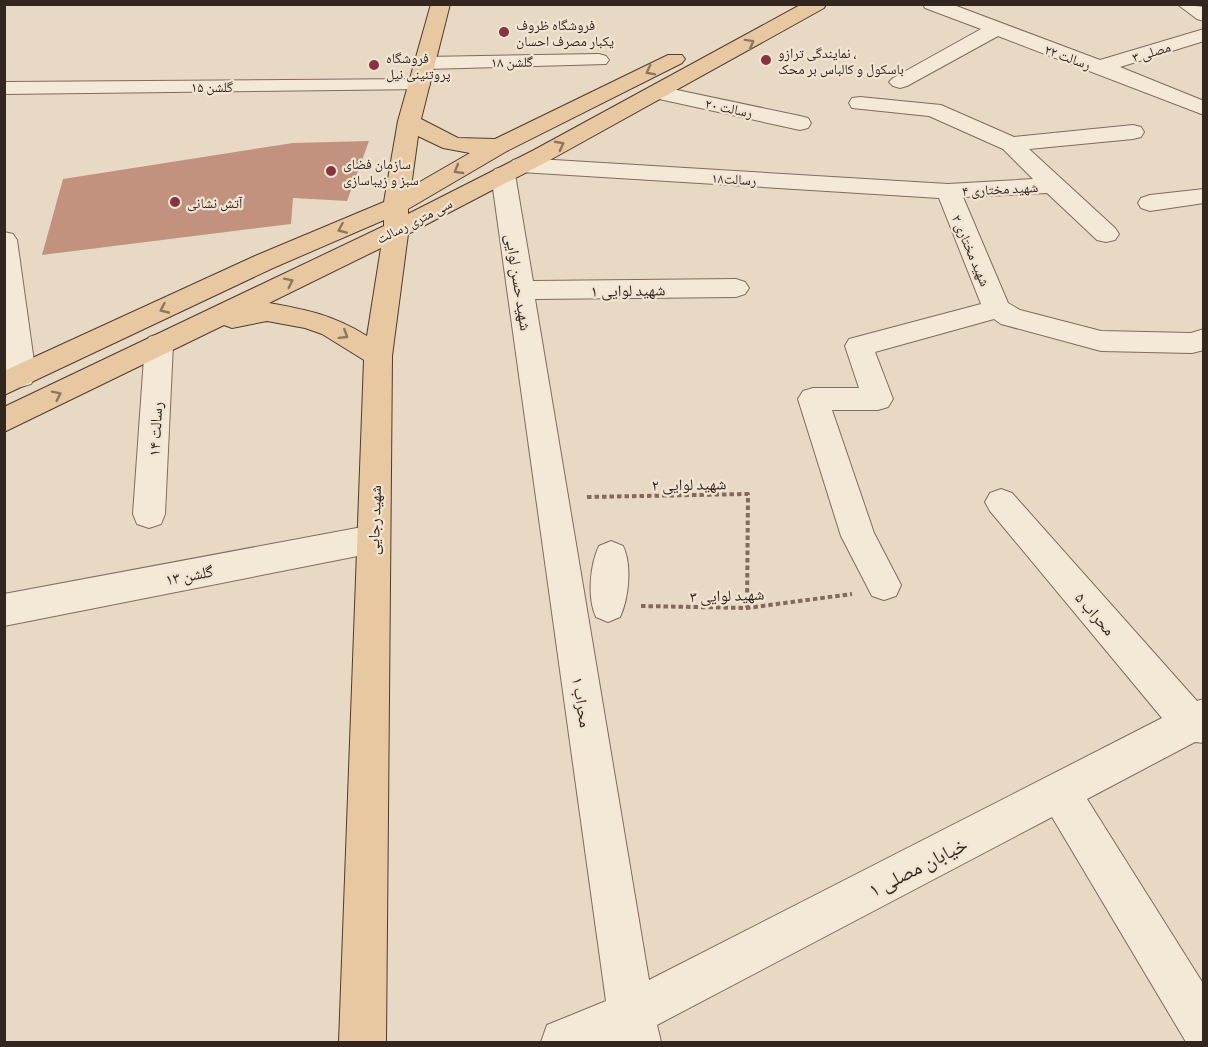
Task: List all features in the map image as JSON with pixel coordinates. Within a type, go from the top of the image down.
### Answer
[{"type":"main road","name":"شهید رجایی","points":[[362,1042],[378,356],[409,121],[441,4]]},
{"type":"main road","name":"سی متری رسالت","points":[[4,420],[206,321],[396,218],[499,146],[688,52],[776,4]]},
{"type":"main road","name":"سی متری رسالت","points":[[13,380],[264,262],[396,218],[512,170],[711,64],[817,4]]},
{"type":"main road","points":[[688,52],[711,64]]},
{"type":"main road","points":[[409,121],[449,144],[471,148],[499,146]]},
{"type":"main road","points":[[206,321],[267,312],[307,319],[332,327],[378,356]]},
{"type":"street","points":[[1186,4],[1203,15]]},
{"type":"street","name":"۲۲ رسالت","points":[[937,5],[1170,93],[1203,109]]},
{"type":"street","points":[[900,82],[996,29]]},
{"type":"street","name":"۳ مصلی","points":[[1098,67],[1203,35]]},
{"type":"street","name":"۱۸ گلشن","points":[[425,63],[599,60]]},
{"type":"street","name":"گلشن ۱۵","points":[[4,88],[419,85]]},
{"type":"street","name":"۲۰ رسالت","points":[[658,92],[800,123]]},
{"type":"street","points":[[860,103],[933,110],[1011,144],[1053,185]]},
{"type":"street","points":[[1011,144],[1133,132]]},
{"type":"street","name":"رسالت۱۸","points":[[512,170],[948,191]]},
{"type":"street","name":"شهید حسن لوایی","points":[[512,170],[521,290],[536,389]]},
{"type":"street","name":"۴ شهید مختاری","points":[[948,191],[1053,185],[1106,234]]},
{"type":"street","name":"۲ شهید مختاری","points":[[948,191],[997,309]]},
{"type":"street","points":[[1150,203],[1203,196]]},
{"type":"street","points":[[4,240],[13,380]]},
{"type":"street","name":"۱ شهید لوایی","points":[[521,290],[736,288]]},
{"type":"street","points":[[884,585],[858,536],[813,399],[878,399],[859,346],[997,309],[1011,317],[1101,341],[1192,343],[1203,339]]},
{"type":"street","name":"۱۴ رسالت","points":[[149,514],[159,344]]},
{"type":"street","name":"۱ محراب","points":[[536,389],[634,1028]]},
{"type":"street","name":"۵ محراب","points":[[1000,502],[1199,721]]},
{"type":"street","name":"۱۳ گلشن","points":[[4,610],[373,539]]},
{"type":"street","points":[[608,606],[611,556]]},
{"type":"street","name":"خیابان مصلی ۱","points":[[564,1042],[634,1028],[1059,791],[1199,721]]},
{"type":"street","points":[[1059,791],[1203,1029]]},
{"type":"path","name":"۲ شهید لوایی","points":[[552,498],[748,494],[747,608]]},
{"type":"path","name":"۳ شهید لوایی","points":[[608,606],[747,608],[857,593],[884,585]]},
{"type":"building","name":"آتش نشانی","points":[[369,141],[347,201],[293,198],[291,224],[42,255],[63,179],[293,143]]},
{"type":"place","name":"فروشگاه ظروف یکبار مصرف احسان","points":[[504,32]]},
{"type":"place","name":"نمایندگی ترازو ، باسکول و کالباس بر محک","points":[[766,60]]},
{"type":"place","name":"فروشگاه پروتئینی نیل","points":[[374,65]]},
{"type":"place","name":"سازمان فضای سبز و زیباسازی","points":[[331,171]]},
{"type":"place","name":"آتش نشانی","points":[[175,202]]}]
